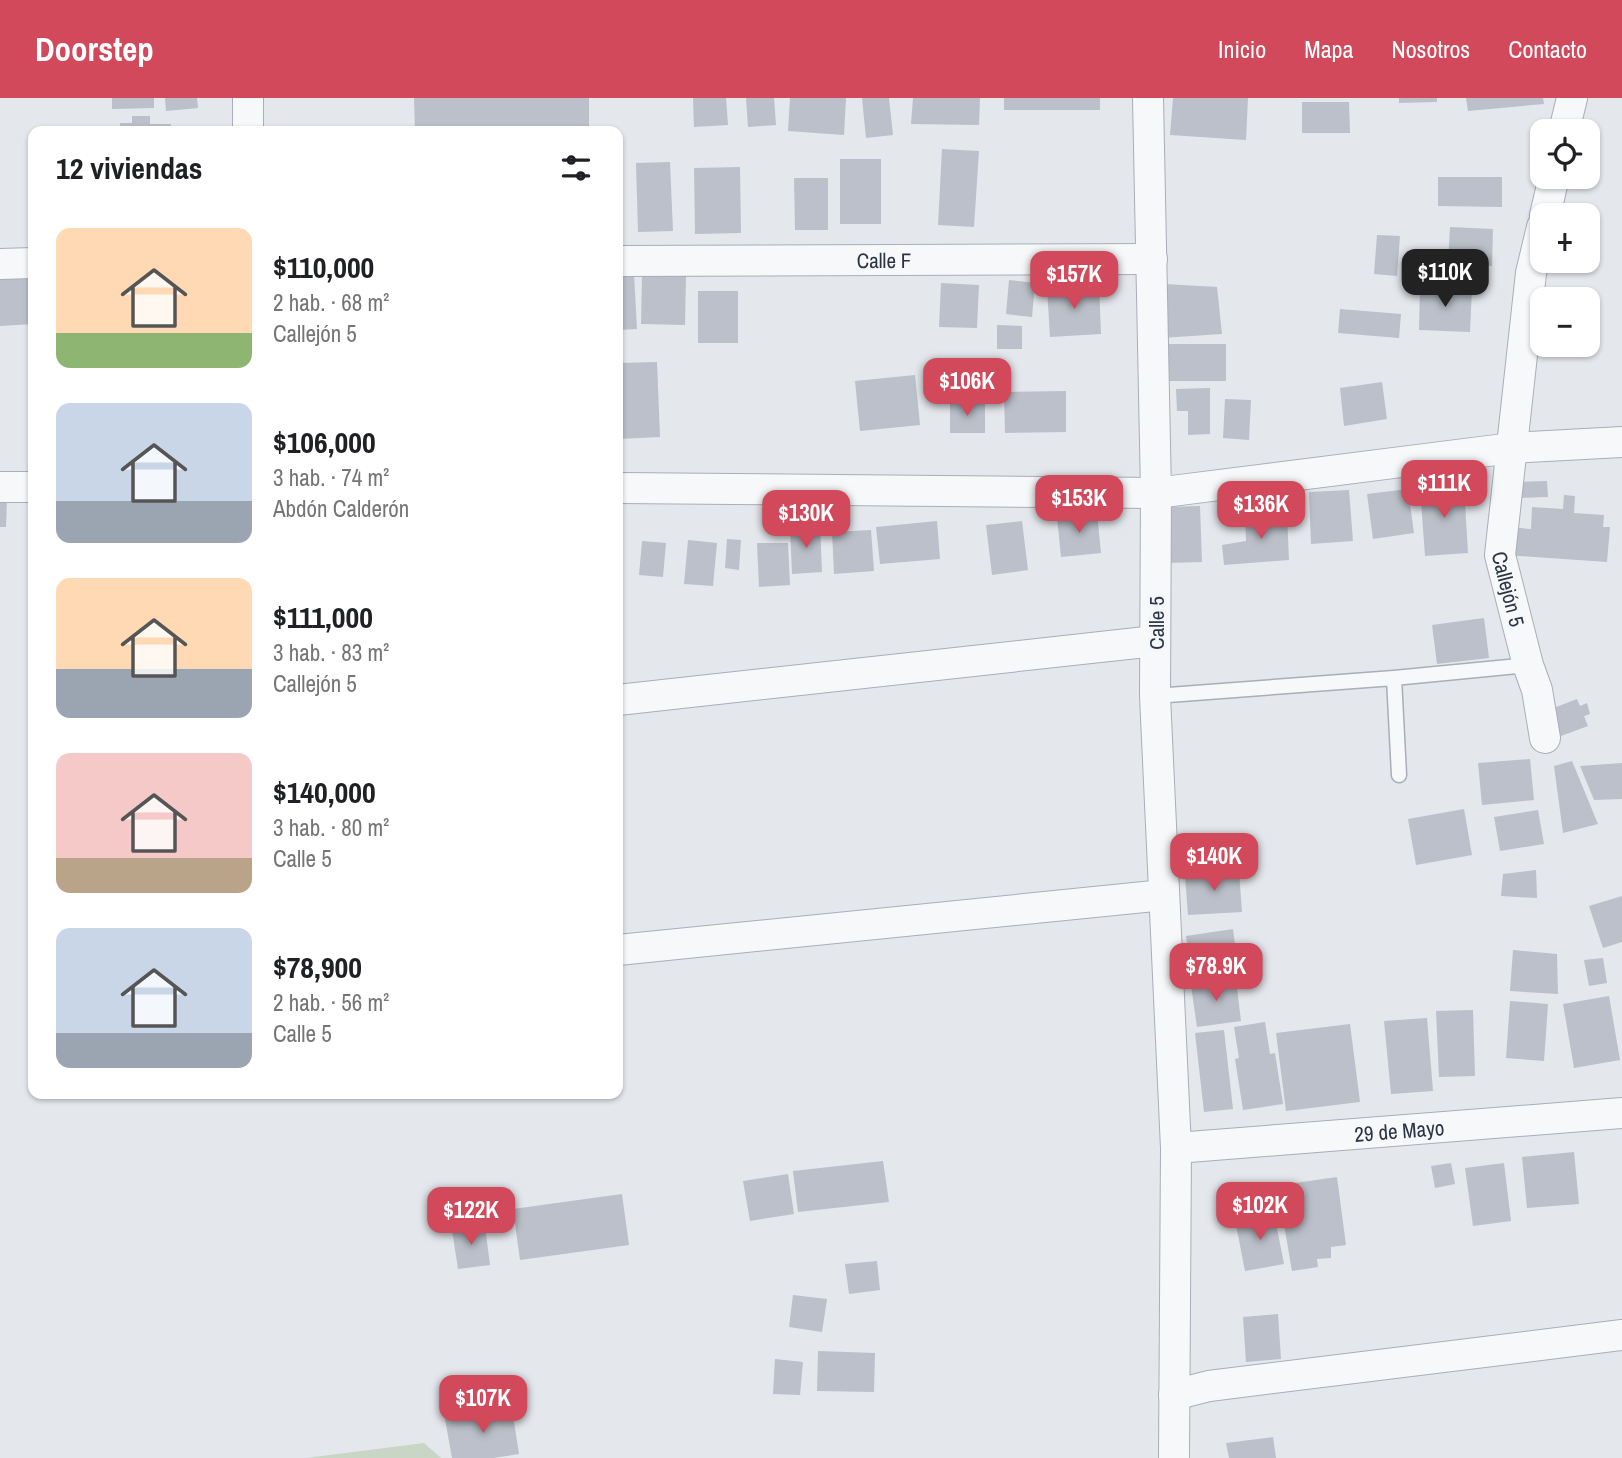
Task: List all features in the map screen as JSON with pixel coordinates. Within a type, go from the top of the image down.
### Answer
[{"type":"street","points":[[248,98],[248,126]]},
{"type":"street","name":"Calle 5","points":[[1148,98],[1156,493],[1155,696],[1176,1148],[1174,1458]]},
{"type":"street","points":[[1567,119],[1572,98]]},
{"type":"street","name":"Calle F","points":[[623,261],[1152,259]]},
{"type":"street","points":[[0,264],[28,263]]},
{"type":"street","name":"Callejón 5","points":[[1531,273],[1500,555],[1537,690],[1545,738]]},
{"type":"street","points":[[623,488],[1156,493],[1511,447],[1622,442]]},
{"type":"street","points":[[0,486],[28,487]]},
{"type":"street","points":[[623,699],[1155,641]]},
{"type":"street","points":[[623,949],[1164,895]]},
{"type":"street","name":"29 de Mayo","points":[[1176,1148],[1622,1113]]},
{"type":"street","points":[[1174,1395],[1209,1386],[1622,1335]]},
{"type":"lane","points":[[1155,696],[1528,665]]},
{"type":"lane","points":[[1394,678],[1399,775]]},
{"type":"green space","points":[[424,1443],[441,1458],[306,1458]]},
{"type":"building","points":[[112,98],[154,98],[154,108],[112,109]]},
{"type":"building","points":[[165,98],[197,98],[198,108],[166,111]]},
{"type":"building","points":[[414,98],[589,98],[589,126],[415,126]]},
{"type":"building","points":[[693,98],[726,98],[728,125],[694,127]]},
{"type":"building","points":[[746,98],[774,98],[776,125],[748,127]]},
{"type":"building","points":[[790,98],[846,98],[844,135],[788,131]]},
{"type":"building","points":[[862,98],[889,98],[893,135],[866,138]]},
{"type":"building","points":[[913,98],[980,98],[979,125],[911,124]]},
{"type":"building","points":[[1004,98],[1100,98],[1100,110],[1004,110]]},
{"type":"building","points":[[1173,98],[1248,98],[1246,140],[1170,135]]},
{"type":"building","points":[[1399,98],[1437,98],[1437,102],[1399,103]]},
{"type":"building","points":[[1466,98],[1543,98],[1544,104],[1468,111]]},
{"type":"building","points":[[1302,102],[1349,102],[1350,133],[1302,133]]},
{"type":"building","points":[[132,116],[150,116],[150,124],[171,126],[120,126],[120,123],[132,123]]},
{"type":"building","points":[[942,149],[979,151],[974,227],[938,225]]},
{"type":"building","points":[[840,159],[881,159],[881,224],[840,224]]},
{"type":"building","points":[[670,162],[673,231],[638,232],[636,163]]},
{"type":"building","points":[[740,167],[741,233],[695,234],[694,168]]},
{"type":"building","points":[[1438,177],[1502,177],[1502,207],[1438,206]]},
{"type":"building","points":[[794,178],[828,178],[828,230],[795,230]]},
{"type":"building","points":[[1450,227],[1493,229],[1492,266],[1448,264]]},
{"type":"building","points":[[1377,235],[1400,236],[1397,276],[1374,274]]},
{"type":"building","points":[[28,274],[28,324],[0,326],[0,276]]},
{"type":"building","points":[[634,274],[637,329],[623,330],[623,275]]},
{"type":"building","points":[[642,274],[686,276],[685,325],[641,324]]},
{"type":"building","points":[[1009,280],[1035,283],[1032,317],[1006,314]]},
{"type":"building","points":[[941,283],[979,285],[977,328],[939,327]]},
{"type":"building","points":[[1165,284],[1217,287],[1222,334],[1161,338]]},
{"type":"building","points":[[1099,285],[1101,334],[1050,337],[1047,288]]},
{"type":"building","points":[[1420,286],[1472,288],[1470,332],[1419,330]]},
{"type":"building","points":[[698,291],[738,291],[738,343],[698,343]]},
{"type":"building","points":[[1340,309],[1401,314],[1399,338],[1338,333]]},
{"type":"building","points":[[997,325],[1022,326],[1022,349],[997,349]]},
{"type":"building","points":[[1168,344],[1226,344],[1226,381],[1169,381]]},
{"type":"building","points":[[657,362],[660,437],[623,439],[623,363]]},
{"type":"building","points":[[915,375],[920,425],[860,431],[855,381]]},
{"type":"building","points":[[1382,382],[1387,419],[1344,426],[1340,388]]},
{"type":"building","points":[[1210,388],[1210,434],[1188,435],[1188,411],[1177,411],[1176,389]]},
{"type":"building","points":[[1066,391],[1066,432],[1005,433],[1004,392]]},
{"type":"building","points":[[1225,399],[1251,400],[1249,440],[1223,438]]},
{"type":"building","points":[[950,404],[985,404],[985,433],[950,433]]},
{"type":"building","points":[[1547,481],[1548,497],[1519,498],[1519,482]]},
{"type":"building","points":[[1464,485],[1468,553],[1425,556],[1420,487]]},
{"type":"building","points":[[1408,489],[1414,533],[1373,539],[1367,494]]},
{"type":"building","points":[[1349,490],[1353,541],[1311,544],[1309,492]]},
{"type":"building","points":[[1564,495],[1575,496],[1574,513],[1604,515],[1603,527],[1610,527],[1607,562],[1506,555],[1508,527],[1531,529],[1532,507],[1563,509]]},
{"type":"building","points":[[0,497],[7,498],[6,527],[0,527]]},
{"type":"building","points":[[1200,506],[1202,562],[1165,563],[1163,507]]},
{"type":"building","points":[[1097,513],[1101,553],[1061,557],[1057,517]]},
{"type":"building","points":[[1287,513],[1289,560],[1224,565],[1222,545],[1246,541],[1245,515]]},
{"type":"building","points":[[937,521],[940,559],[880,564],[876,527]]},
{"type":"building","points":[[1022,521],[1028,570],[992,575],[986,525]]},
{"type":"building","points":[[820,526],[822,572],[792,574],[790,528]]},
{"type":"building","points":[[871,530],[874,571],[834,574],[832,532]]},
{"type":"building","points":[[727,539],[741,540],[739,570],[725,568]]},
{"type":"building","points":[[688,540],[717,543],[713,586],[684,584]]},
{"type":"building","points":[[642,541],[666,543],[663,577],[639,575]]},
{"type":"building","points":[[757,543],[788,543],[790,585],[759,587]]},
{"type":"building","points":[[1484,618],[1489,658],[1437,664],[1432,625]]},
{"type":"building","points":[[1577,699],[1580,706],[1587,703],[1590,714],[1584,716],[1588,726],[1561,736],[1551,709]]},
{"type":"building","points":[[1530,759],[1534,800],[1482,805],[1478,763]]},
{"type":"building","points":[[1572,761],[1598,824],[1563,833],[1554,766]]},
{"type":"building","points":[[1622,763],[1622,799],[1594,800],[1580,766]]},
{"type":"building","points":[[1464,809],[1472,855],[1416,865],[1408,819]]},
{"type":"building","points":[[1538,810],[1544,844],[1500,851],[1494,817]]},
{"type":"building","points":[[1536,870],[1537,898],[1501,896],[1503,874]]},
{"type":"building","points":[[1239,871],[1242,912],[1188,915],[1185,876]]},
{"type":"building","points":[[1622,896],[1622,942],[1603,948],[1589,906]]},
{"type":"building","points":[[1233,929],[1239,975],[1192,981],[1186,936]]},
{"type":"building","points":[[1513,950],[1557,954],[1558,994],[1510,991]]},
{"type":"building","points":[[1603,958],[1607,983],[1589,986],[1584,960]]},
{"type":"building","points":[[1236,980],[1241,1021],[1197,1027],[1191,986]]},
{"type":"building","points":[[1609,996],[1620,1060],[1574,1068],[1563,1004]]},
{"type":"building","points":[[1510,1001],[1548,1004],[1544,1061],[1506,1058]]},
{"type":"building","points":[[1473,1010],[1475,1076],[1439,1077],[1436,1011]]},
{"type":"building","points":[[1427,1018],[1433,1091],[1391,1094],[1384,1021]]},
{"type":"building","points":[[1265,1022],[1270,1054],[1275,1053],[1283,1104],[1243,1110],[1235,1059],[1239,1058],[1234,1027]]},
{"type":"building","points":[[1350,1024],[1360,1102],[1286,1111],[1276,1033]]},
{"type":"building","points":[[1224,1030],[1233,1109],[1204,1112],[1195,1033]]},
{"type":"building","points":[[1574,1152],[1579,1204],[1527,1208],[1522,1157]]},
{"type":"building","points":[[883,1161],[889,1202],[798,1212],[793,1171]]},
{"type":"building","points":[[1451,1163],[1455,1184],[1435,1188],[1431,1166]]},
{"type":"building","points":[[1504,1163],[1511,1221],[1473,1226],[1465,1168]]},
{"type":"building","points":[[788,1174],[794,1214],[750,1221],[743,1181]]},
{"type":"building","points":[[1337,1177],[1346,1245],[1331,1247],[1331,1258],[1317,1259],[1318,1267],[1292,1271],[1283,1219],[1299,1216],[1295,1183]]},
{"type":"building","points":[[622,1194],[629,1245],[520,1260],[513,1209]]},
{"type":"building","points":[[1274,1213],[1284,1264],[1245,1271],[1235,1220]]},
{"type":"building","points":[[485,1226],[490,1265],[458,1269],[452,1230]]},
{"type":"building","points":[[877,1261],[880,1290],[849,1294],[845,1264]]},
{"type":"building","points":[[793,1295],[827,1299],[822,1332],[789,1327]]},
{"type":"building","points":[[1278,1314],[1281,1359],[1246,1362],[1243,1317]]},
{"type":"building","points":[[818,1351],[875,1353],[874,1392],[817,1391]]},
{"type":"building","points":[[775,1359],[803,1362],[800,1395],[773,1394]]},
{"type":"building","points":[[512,1409],[519,1454],[493,1458],[452,1458],[445,1419]]},
{"type":"building","points":[[1273,1437],[1276,1458],[1229,1458],[1226,1443]]}]
